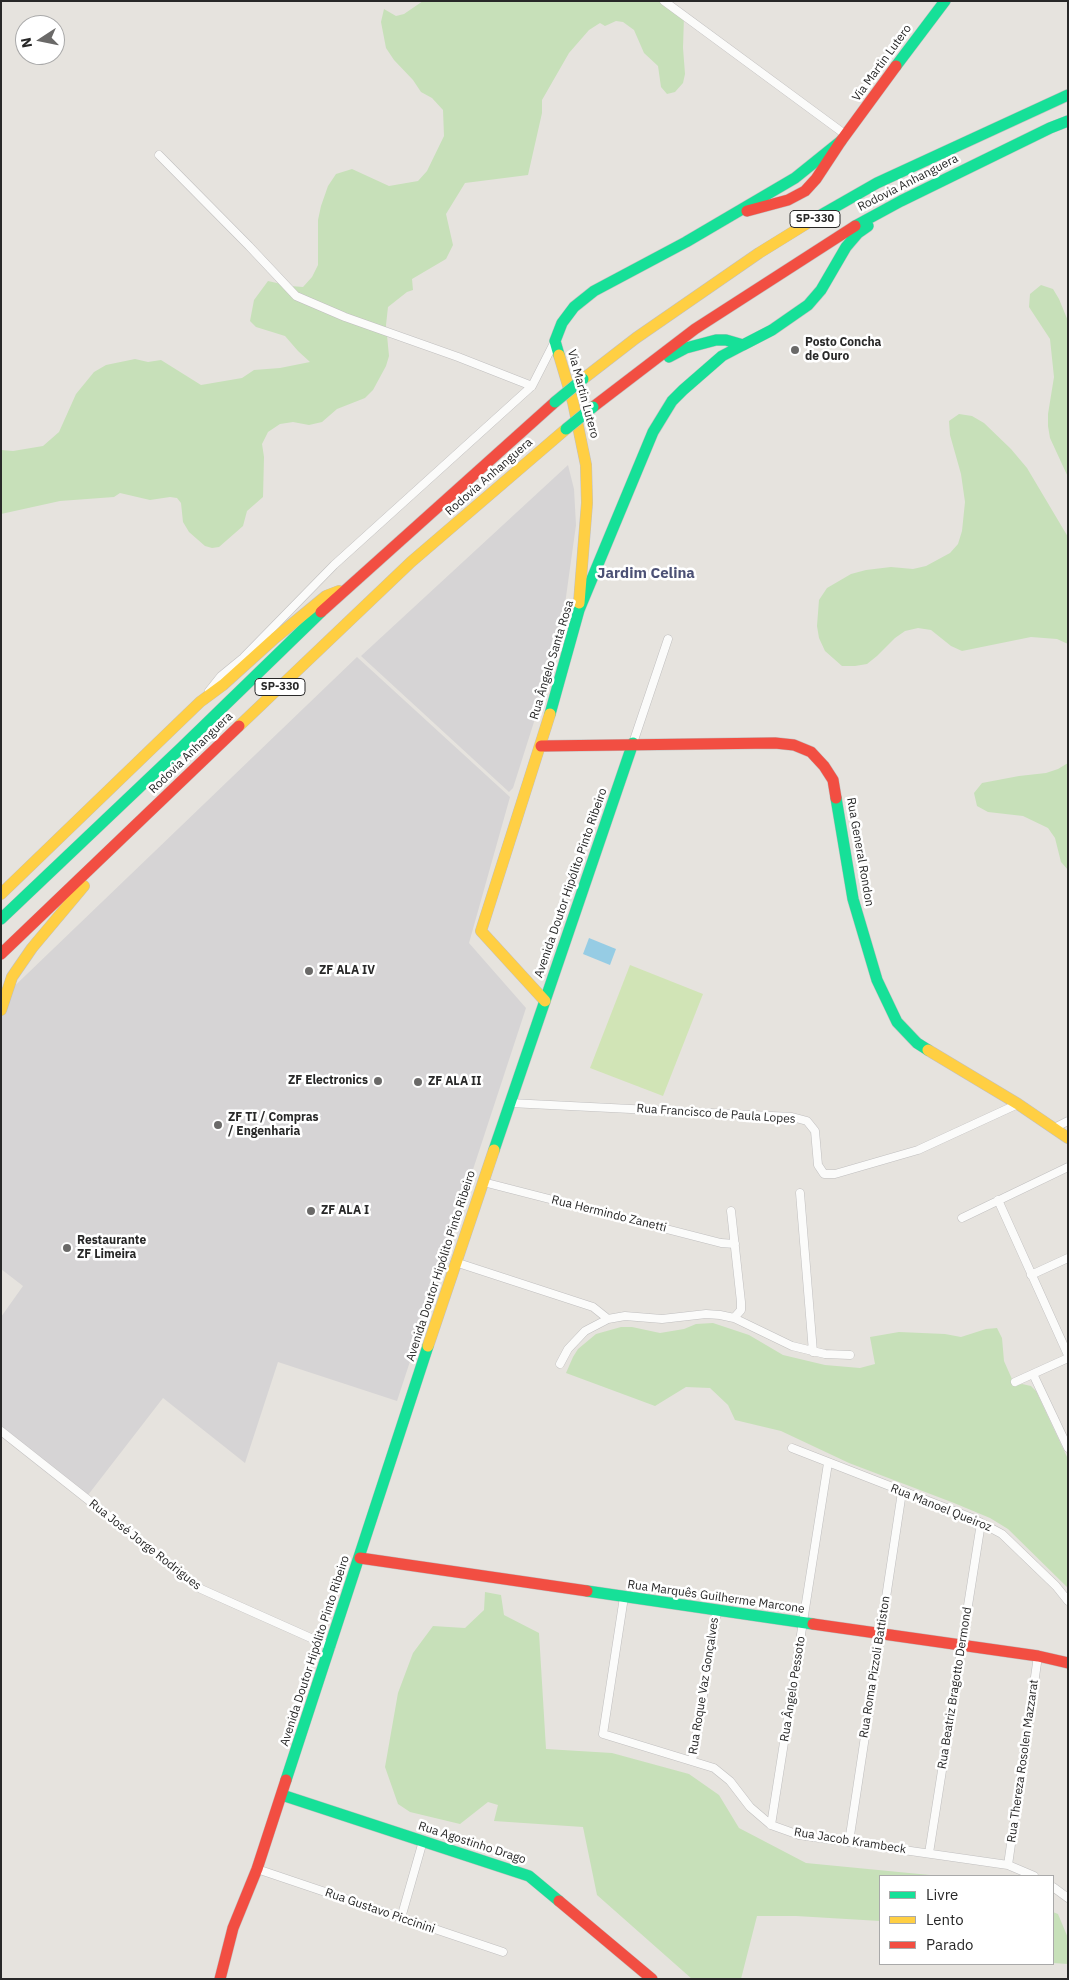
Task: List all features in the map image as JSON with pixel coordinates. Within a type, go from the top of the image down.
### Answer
[{"type":"main road","name":"Via Martin Lutero","points":[[727,218],[801,194],[827,164],[945,1]]},
{"type":"main road","name":"Rodovia Anhanguera","points":[[1,919],[182,747],[343,590],[555,402],[636,338],[759,253],[841,203],[877,183],[1068,95]]},
{"type":"main road","name":"Rodovia Anhanguera","points":[[1,954],[411,562],[566,429],[635,373],[695,329],[844,232],[901,201],[1068,121]]},
{"type":"main road","name":"Via Martin Lutero","points":[[579,610],[587,503],[586,465],[573,402],[555,341],[562,323],[574,307],[594,292],[793,179],[844,138]]},
{"type":"main road","points":[[793,179],[791,190],[801,194]]},
{"type":"main road","name":"Rua Ângelo Santa Rosa","points":[[545,1001],[481,931],[540,746],[579,610],[653,432],[682,390],[722,356],[772,330],[808,305],[821,290],[846,247],[858,233],[901,201]]},
{"type":"main road","points":[[635,373],[686,348],[726,340],[743,344]]},
{"type":"main road","points":[[1,894],[200,702],[223,685],[326,596],[343,590]]},
{"type":"main road","name":"Rua General Rondon","points":[[540,746],[633,743],[774,743],[794,744],[811,752],[824,766],[833,780],[853,899],[877,980],[897,1022],[917,1043],[1018,1104],[1068,1138]]},
{"type":"main road","name":"Avenida Doutor Hipólito Pinto Ribeiro","points":[[220,1979],[233,1928],[257,1869],[331,1648],[455,1262],[633,743]]},
{"type":"main road","points":[[1,1010],[12,977],[27,956],[131,829]]},
{"type":"main road","name":"Rua Marquês Guilherme Marcone","points":[[360,1558],[1064,1660]]},
{"type":"main road","name":"Rua Agostinho Drago","points":[[282,1795],[529,1876],[652,1979]]},
{"type":"main road","name":"Avenida Doutor Hipólito Pinto Ribeiro","points":[[227,1979],[244,1904]]},
{"type":"street","points":[[664,1],[844,138]]},
{"type":"street","points":[[159,155],[296,296],[346,317],[532,386]]},
{"type":"street","points":[[200,702],[221,676],[243,658],[334,566],[532,386],[555,341]]},
{"type":"street","name":"Avenida Doutor Hipólito Pinto Ribeiro","points":[[633,743],[668,639]]},
{"type":"street","name":"Rua Francisco de Paula Lopes","points":[[510,1103],[792,1118],[807,1121],[815,1131],[818,1166],[824,1174],[834,1174],[918,1150],[1018,1104]]},
{"type":"street","points":[[1054,1128],[1068,1121]]},
{"type":"street","points":[[962,1218],[1068,1166]]},
{"type":"street","name":"Rua Hermindo Zanetti","points":[[483,1182],[721,1243],[735,1244]]},
{"type":"street","points":[[800,1192],[813,1352]]},
{"type":"street","points":[[998,1200],[1068,1357],[1015,1382]]},
{"type":"street","points":[[731,1211],[741,1302],[741,1310],[734,1318]]},
{"type":"street","points":[[1031,1275],[1068,1258]]},
{"type":"street","points":[[455,1262],[593,1307],[608,1319]]},
{"type":"street","points":[[560,1364],[568,1349],[579,1336],[592,1326],[608,1319],[625,1316],[672,1319],[706,1314],[720,1315],[734,1318],[782,1343],[813,1352],[850,1355]]},
{"type":"street","points":[[1032,1374],[1067,1447]]},
{"type":"street","name":"Rua José Jorge Rodrigues","points":[[1,1431],[201,1589],[331,1648]]},
{"type":"street","name":"Rua Manoel Queiroz","points":[[792,1448],[981,1523],[1002,1534],[1068,1600]]},
{"type":"street","name":"Rua Ângelo Pessoto","points":[[771,1825],[828,1463]]},
{"type":"street","name":"Rua Roma Pizzoli Battiston","points":[[849,1842],[902,1492]]},
{"type":"street","name":"Rua Beatriz Bragotto Dermond","points":[[929,1853],[981,1523]]},
{"type":"street","name":"Rua Jacob Krambeck","points":[[624,1597],[603,1734],[714,1768],[730,1782],[750,1807],[771,1825],[799,1835],[1008,1865],[1032,1875]]},
{"type":"street","name":"Rua Roque Vaz Gonçalves","points":[[692,1761],[717,1611]]},
{"type":"street","name":"Rua Thereza Rosolen Mazzarat","points":[[1008,1865],[1038,1656]]},
{"type":"street","points":[[400,1918],[423,1841]]},
{"type":"street","name":"Rua Gustavo Piccinini","points":[[257,1869],[503,1952]]},
{"type":"street","points":[[1054,1888],[1068,1898]]},
{"type":"shaded area","points":[[568,465],[574,489],[576,525],[560,640],[513,788],[509,792],[361,656]]},
{"type":"shaded area","points":[[357,657],[510,797],[469,943],[526,1008],[397,1401],[278,1362],[245,1463],[163,1398],[88,1495],[1,1426],[1,1317],[23,1286],[1,1269],[1,999]]},
{"type":"green space","points":[[423,1],[665,1],[684,16],[683,48],[685,74],[683,83],[675,92],[667,94],[661,87],[658,66],[644,53],[634,30],[623,22],[616,21],[605,26],[600,23],[589,30],[569,53],[542,100],[542,113],[528,175],[465,183],[446,214],[453,245],[446,259],[412,279],[413,290],[407,292],[388,307],[386,325],[389,356],[386,366],[373,390],[365,398],[337,409],[322,422],[309,425],[293,422],[280,424],[268,432],[262,444],[264,457],[263,497],[247,511],[243,526],[219,547],[205,546],[189,532],[183,522],[181,503],[177,498],[170,497],[150,500],[120,493],[114,497],[60,501],[1,514],[1,450],[13,451],[43,446],[59,432],[76,394],[94,372],[106,365],[135,359],[148,362],[161,360],[201,385],[242,378],[254,370],[280,368],[310,362],[285,336],[256,327],[250,321],[254,300],[268,281],[303,287],[312,277],[318,265],[318,220],[321,206],[328,186],[336,174],[352,169],[389,186],[418,181],[427,171],[444,136],[443,110],[432,98],[421,92],[413,80],[394,60],[386,48],[381,22],[384,9],[396,16],[404,14]]},
{"type":"green space","points":[[1041,285],[1053,289],[1068,321],[1068,477],[1050,438],[1048,426],[1054,377],[1050,339],[1029,307],[1030,294]]},
{"type":"green space","points":[[959,414],[972,416],[984,423],[1011,449],[1027,468],[1068,537],[1068,644],[1057,639],[1031,637],[962,651],[951,646],[931,630],[918,628],[905,631],[895,638],[867,664],[842,666],[825,651],[819,638],[817,626],[819,600],[827,588],[851,574],[866,570],[891,567],[913,569],[926,566],[950,553],[958,544],[962,531],[965,502],[961,474],[950,435],[949,421]]},
{"type":"green space","points":[[1068,763],[1068,870],[1061,862],[1055,838],[1048,828],[1023,816],[988,812],[977,806],[974,793],[982,783],[1046,773]]},
{"type":"green space","points":[[630,965],[703,994],[663,1096],[590,1068]]},
{"type":"green space","points":[[713,1323],[749,1335],[783,1355],[825,1365],[860,1368],[875,1364],[870,1337],[899,1332],[945,1334],[961,1337],[986,1329],[997,1328],[1002,1338],[1004,1361],[1015,1386],[1022,1384],[1031,1386],[1036,1391],[1068,1459],[1068,1588],[1008,1529],[990,1518],[849,1463],[781,1431],[735,1420],[728,1405],[710,1388],[686,1387],[655,1406],[566,1373],[578,1349],[596,1334],[621,1327],[632,1327],[660,1333],[684,1329],[696,1324]]},
{"type":"green space","points":[[485,1592],[501,1595],[504,1615],[539,1633],[546,1749],[612,1753],[689,1774],[719,1795],[739,1828],[806,1863],[930,1875],[879,1875],[879,1921],[796,1916],[757,1916],[741,1979],[692,1979],[597,1895],[583,1827],[494,1821],[498,1805],[488,1802],[460,1824],[410,1812],[398,1804],[385,1767],[398,1693],[413,1653],[433,1626],[465,1628],[484,1610]]},
{"type":"green space","points":[[1054,1912],[1058,1914],[1068,1938],[1068,1964],[1054,1963]]},
{"type":"water","points":[[589,938],[616,949],[610,965],[583,954]]},
{"type":"traffic: fast","points":[[896,66],[945,1]]},
{"type":"traffic: fast","points":[[814,219],[877,183],[1068,95]]},
{"type":"traffic: fast","points":[[855,226],[901,201],[1068,121]]},
{"type":"traffic: fast","points":[[559,355],[555,341],[562,323],[574,307],[594,291],[686,242],[795,178],[841,141]]},
{"type":"traffic: fast","points":[[669,357],[686,348],[716,340],[726,340],[743,345],[772,330],[808,305],[821,290],[846,247],[858,233],[868,226]]},
{"type":"traffic: fast","points":[[550,714],[579,610],[653,432],[672,401],[683,390],[722,356],[743,345]]},
{"type":"traffic: fast","points":[[555,402],[583,379]]},
{"type":"traffic: fast","points":[[566,429],[593,407]]},
{"type":"traffic: fast","points":[[1,919],[321,612]]},
{"type":"traffic: fast","points":[[494,1150],[633,743]]},
{"type":"traffic: fast","points":[[836,798],[853,899],[877,980],[897,1022],[917,1043],[928,1050]]},
{"type":"traffic: fast","points":[[286,1780],[428,1346]]},
{"type":"traffic: fast","points":[[587,1591],[813,1624]]},
{"type":"traffic: fast","points":[[282,1795],[529,1876],[559,1901]]},
{"type":"traffic: slow","points":[[583,379],[636,338],[759,253],[814,219]]},
{"type":"traffic: slow","points":[[559,355],[573,402],[586,465],[587,503],[579,603]]},
{"type":"traffic: slow","points":[[239,726],[411,562],[566,429]]},
{"type":"traffic: slow","points":[[1,894],[200,702],[223,685],[275,638],[326,596],[339,591]]},
{"type":"traffic: slow","points":[[545,1001],[481,931],[550,714]]},
{"type":"traffic: slow","points":[[1,1010],[12,977],[32,948],[84,886]]},
{"type":"traffic: slow","points":[[928,1050],[1018,1104],[1068,1138]]},
{"type":"traffic: slow","points":[[428,1346],[494,1150]]},
{"type":"traffic: jam","points":[[747,211],[788,200],[805,191],[816,179],[841,141],[896,66]]},
{"type":"traffic: jam","points":[[593,407],[695,329],[855,226]]},
{"type":"traffic: jam","points":[[321,612],[555,402]]},
{"type":"traffic: jam","points":[[1,954],[239,726]]},
{"type":"traffic: jam","points":[[541,746],[775,743],[794,745],[811,752],[824,766],[833,780],[836,798]]},
{"type":"traffic: jam","points":[[360,1558],[587,1591]]},
{"type":"traffic: jam","points":[[813,1624],[1038,1656],[1068,1663]]},
{"type":"traffic: jam","points":[[220,1979],[233,1928],[257,1869],[286,1780]]},
{"type":"traffic: jam","points":[[559,1901],[652,1979]]},
{"type":"place","name":"Posto Concha de Ouro","points":[[795,350]]},
{"type":"place","name":"ZF ALA IV","points":[[309,971]]},
{"type":"place","name":"ZF Electronics","points":[[378,1081]]},
{"type":"place","name":"ZF ALA II","points":[[418,1082]]},
{"type":"place","name":"ZF TI / Compras / Engenharia","points":[[218,1125]]},
{"type":"place","name":"ZF ALA I","points":[[311,1211]]},
{"type":"place","name":"Restaurante ZF Limeira","points":[[67,1248]]},
{"type":"district","name":"Jardim Celina","points":[[646,574]]}]
